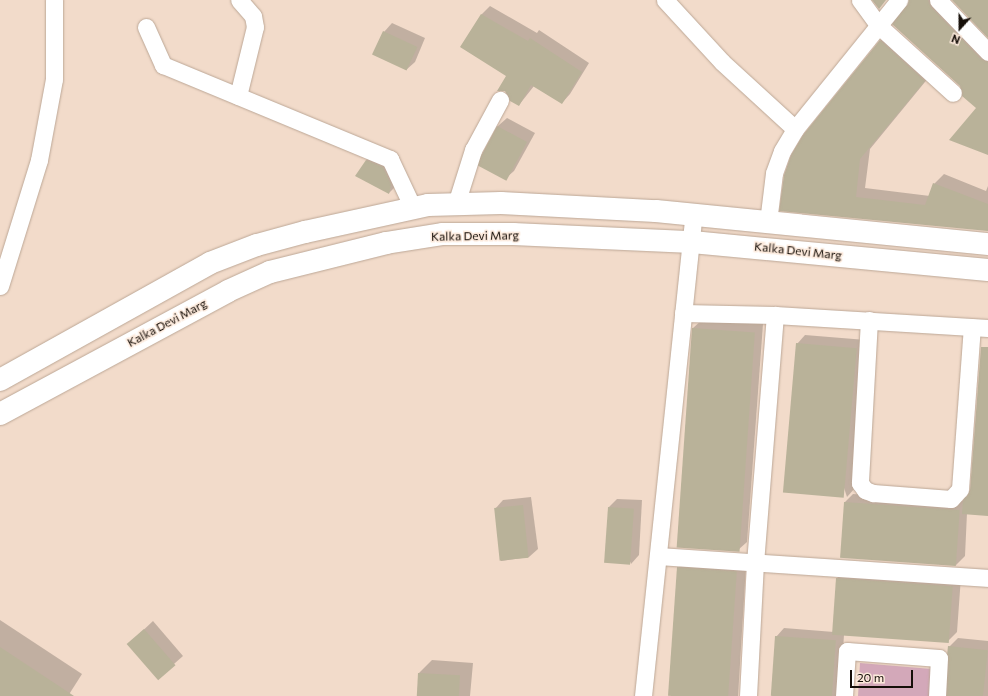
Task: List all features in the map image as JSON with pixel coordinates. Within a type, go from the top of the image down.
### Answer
[{"type":"street","points":[[0,286],[40,160],[54,79],[54,0]]},
{"type":"street","points":[[238,96],[255,27],[253,16],[239,0]]},
{"type":"street","points":[[665,0],[722,62],[795,129]]},
{"type":"street","points":[[860,0],[878,25],[953,93]]},
{"type":"street","points":[[768,222],[774,173],[782,151],[795,129],[899,0]]},
{"type":"street","points":[[938,0],[988,52]]},
{"type":"street","points":[[146,27],[163,65],[390,159],[413,208]]},
{"type":"street","points":[[456,204],[473,150],[500,100]]},
{"type":"street","points":[[0,380],[210,263],[257,245],[298,234],[413,208],[456,204],[501,203],[694,214],[988,244]]},
{"type":"street","points":[[643,696],[694,214]]},
{"type":"street","name":"Kalka Devi Marg","points":[[0,414],[228,291],[270,272],[318,258],[386,243],[443,234],[513,234],[692,242],[988,270]]},
{"type":"street","points":[[683,312],[869,320],[980,328],[960,489],[951,500],[873,493],[865,490],[860,483],[869,320]]},
{"type":"street","points":[[748,696],[755,563],[775,315]]},
{"type":"street","points":[[659,556],[988,578]]},
{"type":"street","points":[[844,696],[848,651],[939,658],[937,696]]},
{"type":"shaded area","points":[[860,663],[932,669],[930,696],[858,696]]},
{"type":"building","points":[[872,0],[886,0],[879,9]]},
{"type":"building","points":[[909,0],[928,0],[931,7],[981,59],[988,62],[988,155],[949,140],[976,108],[962,96],[960,86],[892,24]]},
{"type":"building","points":[[952,0],[988,0],[988,38]]},
{"type":"building","points":[[481,14],[528,41],[530,38],[582,72],[562,104],[531,85],[519,106],[510,101],[505,91],[497,91],[506,76],[460,47]]},
{"type":"building","points":[[383,31],[417,47],[406,71],[372,55]]},
{"type":"building","points":[[880,40],[925,81],[860,159],[856,197],[925,205],[933,183],[988,204],[988,231],[779,211],[784,175],[791,155],[803,135]]},
{"type":"building","points":[[497,126],[527,142],[506,181],[476,165]]},
{"type":"building","points":[[366,160],[383,167],[391,184],[389,194],[355,176]]},
{"type":"building","points":[[692,328],[755,332],[740,552],[677,547]]},
{"type":"building","points":[[796,343],[857,348],[844,498],[783,492]]},
{"type":"building","points":[[981,347],[988,347],[988,516],[962,514],[963,500],[970,490]]},
{"type":"building","points":[[844,502],[960,510],[956,566],[840,558]]},
{"type":"building","points":[[523,505],[529,558],[500,561],[494,508]]},
{"type":"building","points":[[608,507],[634,509],[630,565],[604,563]]},
{"type":"building","points":[[677,567],[737,571],[728,696],[668,696]]},
{"type":"building","points":[[836,578],[953,586],[949,643],[832,635]]},
{"type":"building","points":[[144,629],[175,665],[158,680],[127,644]]},
{"type":"building","points":[[775,636],[836,640],[832,696],[771,696]]},
{"type":"building","points":[[948,646],[988,650],[983,696],[943,696]]},
{"type":"building","points":[[0,647],[74,696],[0,696]]},
{"type":"building","points":[[418,673],[460,675],[459,696],[417,696]]}]
